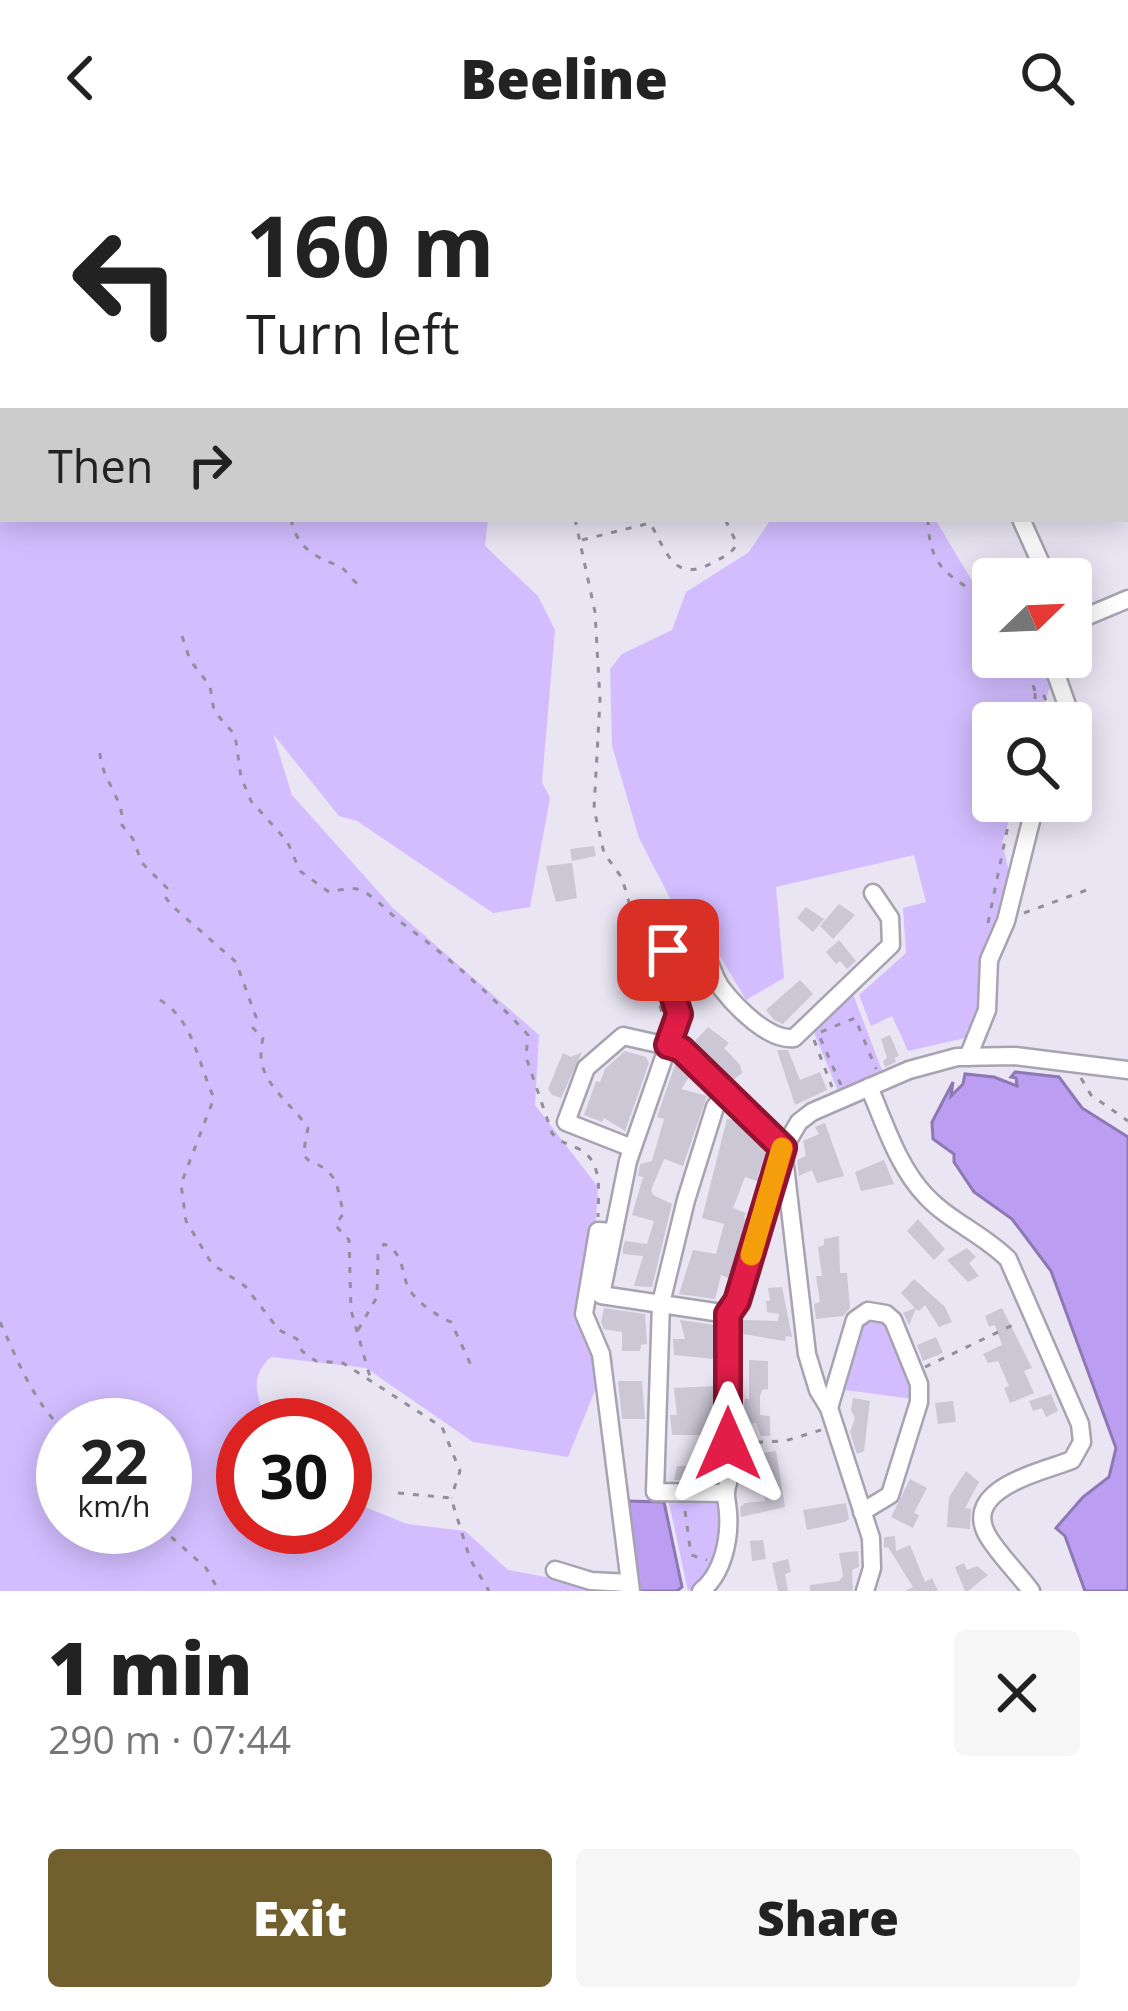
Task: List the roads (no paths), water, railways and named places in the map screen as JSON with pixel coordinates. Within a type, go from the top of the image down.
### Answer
[{"type":"street","points":[[1023,522],[1039,558]]},
{"type":"street","points":[[1092,614],[1128,599]]},
{"type":"street","points":[[968,1057],[987,1010],[989,960],[1006,921],[1031,822]]},
{"type":"street","points":[[555,1570],[630,1587],[602,1354],[584,1314],[678,1007],[664,960],[672,946],[685,941],[703,949],[720,987],[773,1036],[794,1038],[892,945],[890,918],[873,893]]},
{"type":"street","points":[[632,1148],[566,1122],[586,1068],[614,1040],[629,1036],[671,1037],[783,1148],[807,1354],[873,1550],[865,1591]]},
{"type":"street","points":[[716,1581],[729,1537],[725,1493],[728,1314],[737,1301],[783,1148],[806,1117],[873,1079],[968,1057],[1015,1057],[1128,1070]]},
{"type":"street","points":[[873,1079],[907,1171],[928,1199],[989,1240],[1008,1259],[1083,1434],[1072,1460],[999,1489],[984,1510],[985,1531],[1031,1591]]},
{"type":"street","points":[[725,1094],[715,1107],[686,1200],[661,1303],[656,1492],[725,1493]]},
{"type":"street","points":[[606,1231],[601,1295],[728,1314]]},
{"type":"street","points":[[830,1417],[852,1325],[868,1311],[886,1314],[916,1371],[919,1402],[895,1486],[883,1503],[862,1511]]}]
